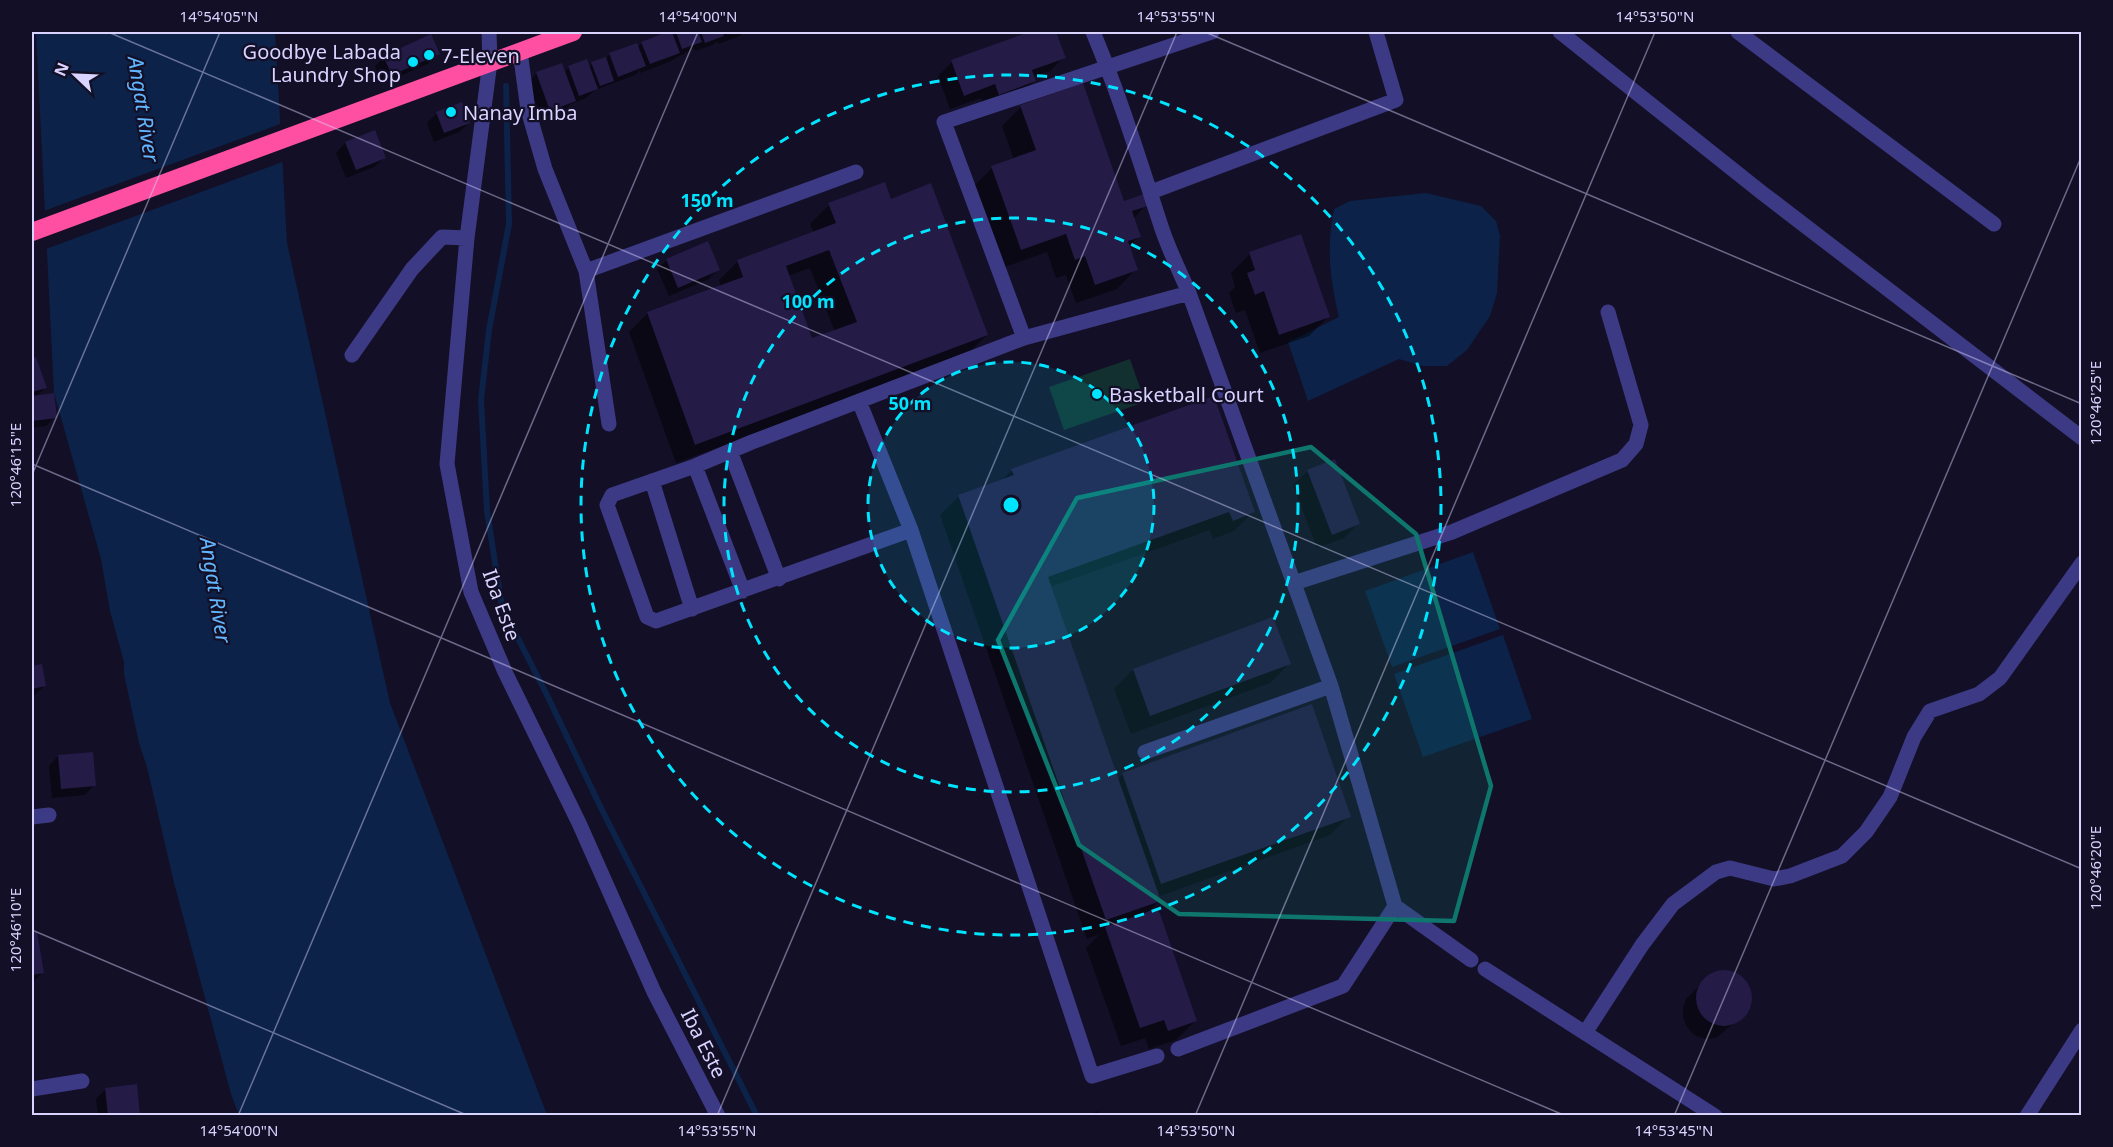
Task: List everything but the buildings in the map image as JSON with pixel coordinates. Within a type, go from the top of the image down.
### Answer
[{"type":"highway","points":[[32,232],[573,32]]},
{"type":"street","name":"Iba Este","points":[[489,32],[490,62],[467,238],[447,464],[471,592],[505,672],[579,823],[654,992],[718,1116]]},
{"type":"street","points":[[1094,32],[1108,66],[1162,230],[1189,293],[1331,686],[1395,906],[1471,960]]},
{"type":"street","points":[[1024,338],[944,122],[1212,32]]},
{"type":"street","points":[[1151,192],[1396,100],[1376,32]]},
{"type":"street","points":[[1560,32],[1761,192],[2082,438]]},
{"type":"street","points":[[1738,32],[1994,224]]},
{"type":"street","points":[[520,51],[528,110],[542,159],[586,272],[609,424]]},
{"type":"street","points":[[586,272],[856,172]]},
{"type":"street","points":[[352,356],[412,269],[442,237],[467,238]]},
{"type":"street","points":[[911,530],[656,621],[647,617],[607,506],[612,495],[695,466],[1024,338],[1189,293]]},
{"type":"street","points":[[1294,583],[1452,532],[1622,460],[1636,444],[1641,425],[1608,312]]},
{"type":"street","points":[[859,401],[911,530],[1092,1076],[1157,1056]]},
{"type":"street","points":[[730,451],[779,579]]},
{"type":"street","points":[[695,466],[743,591]]},
{"type":"street","points":[[652,481],[692,609]]},
{"type":"street","points":[[1586,1033],[1642,945],[1673,904],[1716,872],[1730,868],[1774,879],[1790,876],[1842,856],[1866,832],[1890,797],[1914,737],[1930,711],[1979,694],[2000,678],[2082,562]]},
{"type":"street","points":[[1145,752],[1331,686]]},
{"type":"street","points":[[32,817],[49,815]]},
{"type":"street","points":[[1178,1049],[1343,986],[1395,906]]},
{"type":"street","points":[[1485,969],[1715,1116]]},
{"type":"street","points":[[2027,1116],[2082,1030]]},
{"type":"street","points":[[32,1089],[82,1081]]},
{"type":"highlighted area","points":[[1311,447],[1416,534],[1491,786],[1454,921],[1179,914],[1079,845],[998,640],[1077,498]]},
{"type":"green space","name":"Basketball Court","points":[[1130,359],[1145,402],[1064,430],[1049,387]]},
{"type":"water","name":"Angat River","points":[[36,32],[275,32],[287,243],[390,703],[547,1115],[239,1115],[231,1094],[174,883],[147,767],[139,743],[101,559],[54,393]]},
{"type":"water","points":[[1426,193],[1481,206],[1496,221],[1500,236],[1497,293],[1490,316],[1467,350],[1447,366],[1423,366],[1399,359],[1308,401],[1288,342],[1339,317],[1330,263],[1330,236],[1334,209],[1350,201]]},
{"type":"water","points":[[1473,552],[1500,629],[1392,667],[1365,591]]},
{"type":"water","points":[[1503,635],[1532,719],[1423,757],[1394,674]]},
{"type":"pier","points":[[283,123],[285,161],[43,250],[41,212]]},
{"type":"waterway","points":[[506,86],[509,224],[489,330],[481,400],[487,511],[502,607],[757,1116]]},
{"type":"place","name":"7-Eleven","points":[[429,55]]},
{"type":"place","name":"Goodbye Labada Laundry Shop","points":[[413,62]]},
{"type":"place","name":"Nanay Imba","points":[[451,112]]},
{"type":"place","name":"Basketball Court","points":[[1097,394]]}]
